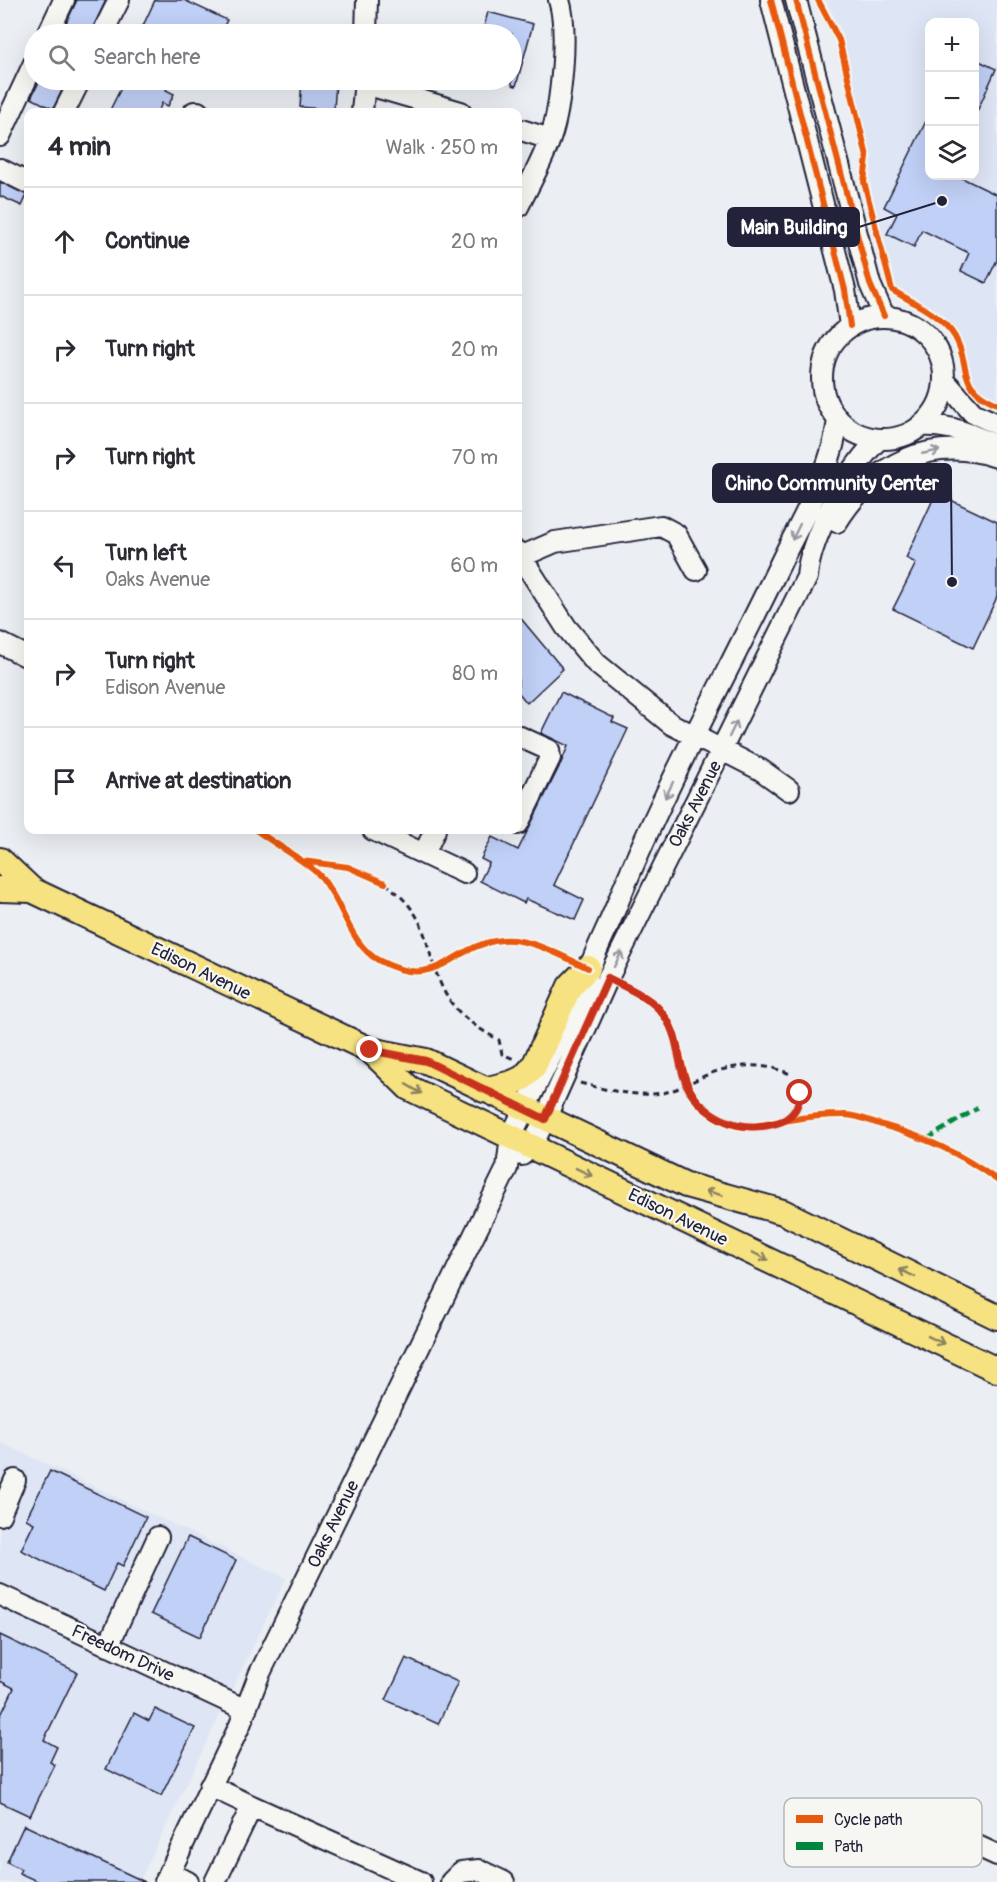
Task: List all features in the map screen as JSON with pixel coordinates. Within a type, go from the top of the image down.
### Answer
[{"type":"main road","name":"Edison Avenue","points":[[0,860],[32,890],[370,1050],[426,1061],[686,1185],[783,1212],[997,1317]]},
{"type":"main road","name":"Edison Avenue","points":[[0,889],[32,890]]},
{"type":"main road","points":[[484,1090],[523,1078],[534,1066],[570,986],[588,968]]},
{"type":"main road","name":"Edison Avenue","points":[[370,1050],[410,1088],[997,1370]]},
{"type":"street","points":[[53,24],[64,0]]},
{"type":"street","points":[[107,24],[119,0]]},
{"type":"street","points":[[366,24],[367,0]]},
{"type":"street","points":[[522,198],[550,139],[560,92],[562,51],[559,0]]},
{"type":"street","points":[[771,0],[842,279],[850,326]]},
{"type":"street","points":[[796,0],[870,284],[884,316]]},
{"type":"street","points":[[0,136],[24,84]]},
{"type":"street","points":[[66,108],[75,90]]},
{"type":"street","points":[[362,108],[364,90]]},
{"type":"street","points":[[391,90],[448,108]]},
{"type":"street","points":[[522,130],[550,139]]},
{"type":"street","points":[[0,169],[24,181]]},
{"type":"street","points":[[920,426],[937,406],[944,380],[942,361],[933,343],[920,329],[903,320],[884,316],[866,319],[850,326],[836,337],[826,352],[822,370],[825,396],[838,420],[864,436],[879,439],[893,438],[920,426],[940,424],[962,430],[997,446]]},
{"type":"street","points":[[944,380],[973,412],[997,424]]},
{"type":"street","name":"Oaks Avenue","points":[[521,1141],[523,1109],[583,992],[588,968],[629,873],[830,460],[838,420]]},
{"type":"street","name":"Oaks Avenue","points":[[167,1877],[246,1710],[259,1675],[507,1168],[521,1141],[545,1119],[608,978],[807,577],[808,557],[852,468],[879,439]]},
{"type":"street","points":[[807,577],[849,503],[870,480],[896,463],[928,452],[957,449],[997,457]]},
{"type":"street","points":[[522,554],[555,542],[661,526],[676,534],[696,570]]},
{"type":"street","points":[[522,562],[566,627],[596,663],[670,724],[761,770],[789,790]]},
{"type":"street","points":[[0,643],[24,655]]},
{"type":"street","points":[[522,738],[549,750],[550,758],[522,816]]},
{"type":"street","points":[[382,834],[464,873]]},
{"type":"street","points":[[424,854],[433,834]]},
{"type":"street","points":[[0,1515],[15,1480]]},
{"type":"street","points":[[108,1646],[158,1537]]},
{"type":"street","name":"Freedom Drive","points":[[0,1595],[246,1710]]},
{"type":"street","points":[[210,1786],[421,1882]]},
{"type":"street","points":[[215,1882],[252,1806]]},
{"type":"street","points":[[982,1848],[997,1855]]},
{"type":"street","points":[[451,1882],[461,1872],[479,1870],[504,1882]]},
{"type":"street","points":[[167,1877],[188,1882]]},
{"type":"path","points":[[426,971],[442,966]]},
{"type":"path","points":[[684,1077],[692,1093]]},
{"type":"shaded area","points":[[826,0],[997,0],[997,400],[974,383],[965,346],[955,328],[939,311],[901,292],[897,287],[873,213],[875,206],[870,182],[872,162],[841,31]]},
{"type":"shaded area","points":[[0,1442],[286,1578],[139,1882],[0,1882]]},
{"type":"building","points":[[77,0],[106,0],[95,24],[66,24]]},
{"type":"building","points":[[155,0],[184,0],[227,20],[225,24],[144,24]]},
{"type":"building","points":[[488,12],[533,24],[522,64],[522,24],[485,24]]},
{"type":"building","points":[[979,61],[996,69],[979,107]]},
{"type":"building","points":[[35,90],[62,90],[53,108],[31,98]]},
{"type":"building","points":[[120,90],[166,90],[174,94],[168,106],[162,103],[160,108],[111,108]]},
{"type":"building","points":[[301,90],[335,90],[334,108],[300,107]]},
{"type":"building","points":[[925,123],[925,180],[966,180],[997,195],[997,260],[986,283],[961,271],[969,253],[922,230],[914,247],[887,234],[897,214],[884,207]]},
{"type":"building","points":[[0,182],[24,194],[24,202],[22,206],[0,196]]},
{"type":"building","points":[[936,493],[997,522],[997,597],[973,648],[893,609],[916,563],[906,558]]},
{"type":"building","points":[[522,620],[563,669],[527,703],[522,697]]},
{"type":"building","points":[[561,692],[614,718],[612,722],[628,729],[554,885],[584,900],[575,920],[526,899],[524,903],[480,881],[489,863],[481,859],[492,837],[518,850],[561,763],[568,746],[541,733]]},
{"type":"building","points":[[50,1471],[146,1517],[123,1566],[117,1563],[104,1591],[21,1550],[34,1523],[26,1519]]},
{"type":"building","points":[[188,1537],[236,1560],[200,1637],[151,1614]]},
{"type":"building","points":[[0,1635],[77,1672],[44,1740],[57,1747],[50,1762],[55,1765],[30,1816],[0,1802],[0,1717],[14,1688],[0,1681]]},
{"type":"building","points":[[406,1658],[458,1682],[438,1724],[386,1700]]},
{"type":"building","points":[[155,1709],[195,1728],[161,1796],[106,1769],[134,1713],[149,1721]]},
{"type":"building","points":[[24,1825],[145,1882],[39,1882],[19,1873],[21,1869],[7,1862]]},
{"type":"marked path","points":[[927,1139],[978,1108]]},
{"type":"cycle path","points":[[771,0],[845,290],[850,326]]},
{"type":"cycle path","points":[[796,0],[870,284],[884,316]]},
{"type":"cycle path","points":[[818,0],[839,40],[867,157],[864,182],[892,290],[943,322],[955,337],[960,348],[970,383],[975,390],[997,404]]},
{"type":"cycle path","points":[[262,834],[317,872],[329,888],[360,944],[378,960],[399,969],[416,972],[430,969],[469,950],[502,940],[535,945],[588,968]]},
{"type":"cycle path","points":[[302,861],[348,867],[385,883]]},
{"type":"cycle path","points":[[608,978],[642,995],[659,1009],[676,1039],[683,1070],[695,1098],[707,1111],[726,1122],[750,1127],[816,1116],[856,1116],[941,1146],[997,1180]]},
{"type":"place","name":"Main Building","points":[[942,201]]},
{"type":"place","name":"Chino Community Center","points":[[952,582]]},
{"type":"route","points":[[370,1050],[426,1061],[545,1119],[608,978],[647,999],[659,1010],[671,1027],[679,1046],[681,1066],[687,1084],[703,1106],[716,1116],[743,1127],[773,1125],[786,1120],[795,1111],[800,1093]]}]
